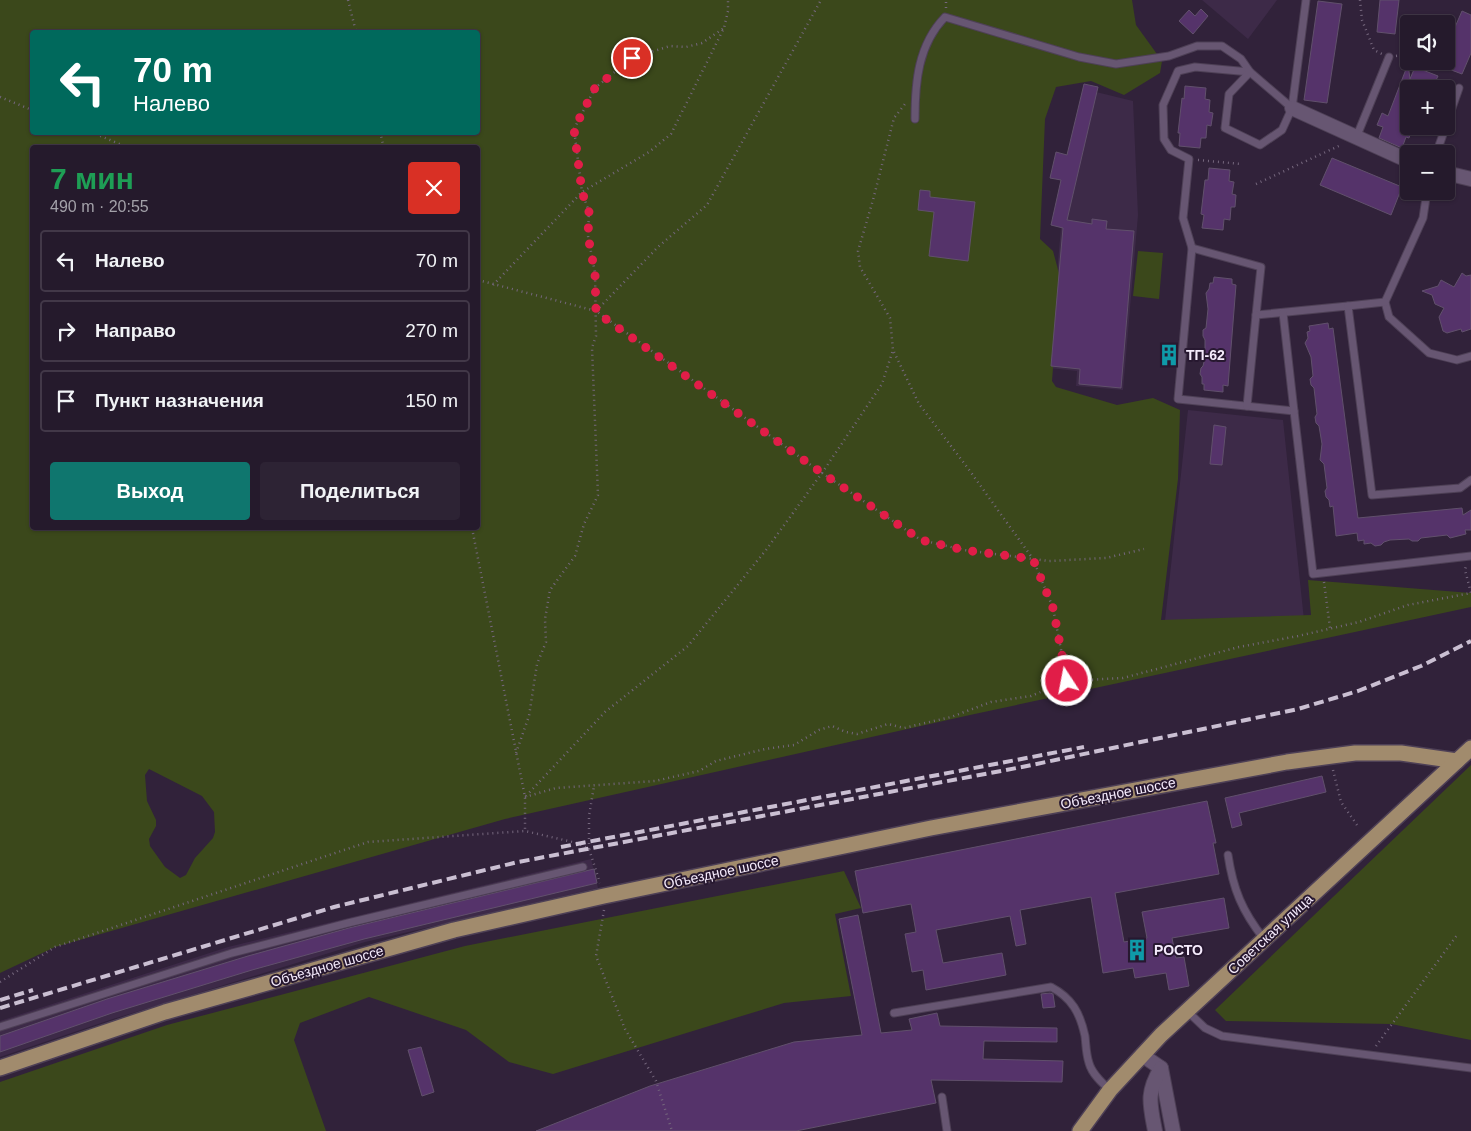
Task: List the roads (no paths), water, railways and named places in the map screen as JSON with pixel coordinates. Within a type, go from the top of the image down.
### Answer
[{"type":"main road","name":"Советская улица","points":[[1080,1131],[1110,1090],[1186,1011],[1471,748]]},
{"type":"main road","name":"Объездное шоссе","points":[[0,1068],[165,1012],[221,996],[454,930],[604,896],[931,828],[1287,762],[1354,753],[1401,753],[1457,761]]},
{"type":"street","points":[[1292,108],[1400,157]]},
{"type":"street","points":[[1455,175],[1471,178]]},
{"type":"street","points":[[1142,1055],[1162,1068],[1173,1131]]},
{"type":"street","points":[[1155,1131],[1149,1098],[1155,1078],[1162,1068]]},
{"type":"lane","points":[[1250,72],[1229,94],[1225,128],[1260,145],[1282,130],[1292,108],[1306,0]]},
{"type":"lane","points":[[915,119],[915,87],[919,65],[934,28],[945,17],[1079,56],[1116,64],[1169,56],[1197,46],[1222,46],[1241,59],[1250,72],[1292,108]]},
{"type":"lane","points":[[1356,138],[1389,57]]},
{"type":"lane","points":[[1250,72],[1194,67],[1178,71],[1163,105],[1164,139],[1171,150],[1189,159],[1182,218],[1192,248],[1178,399],[1294,411]]},
{"type":"lane","points":[[1455,100],[1459,88]]},
{"type":"lane","points":[[1426,200],[1423,218],[1385,302],[1389,317],[1429,353],[1456,360],[1471,356]]},
{"type":"lane","points":[[1192,248],[1261,267],[1247,406]]},
{"type":"lane","points":[[1256,315],[1385,302]]},
{"type":"lane","points":[[1348,306],[1372,495],[1460,488],[1471,480]]},
{"type":"lane","points":[[1283,313],[1313,574],[1470,556]]},
{"type":"lane","points":[[1228,855],[1233,886],[1242,906],[1264,939]]},
{"type":"lane","points":[[0,1027],[232,953],[348,923],[583,867]]},
{"type":"lane","points":[[894,1013],[1051,987],[1071,1000],[1082,1024],[1089,1064],[1100,1081],[1110,1090]]},
{"type":"lane","points":[[1186,1011],[1205,1028],[1222,1036],[1471,1068]]},
{"type":"lane","points":[[942,1097],[947,1131]]},
{"type":"railway","points":[[0,1008],[334,907],[518,862],[1022,767],[1298,709],[1358,691],[1421,666],[1471,641]]},
{"type":"railway","points":[[561,847],[1084,747]]},
{"type":"railway","points":[[0,1000],[33,990]]},
{"type":"place","name":"ТП-62","points":[[1169,355]]},
{"type":"place","name":"РОСТО","points":[[1137,950]]}]
